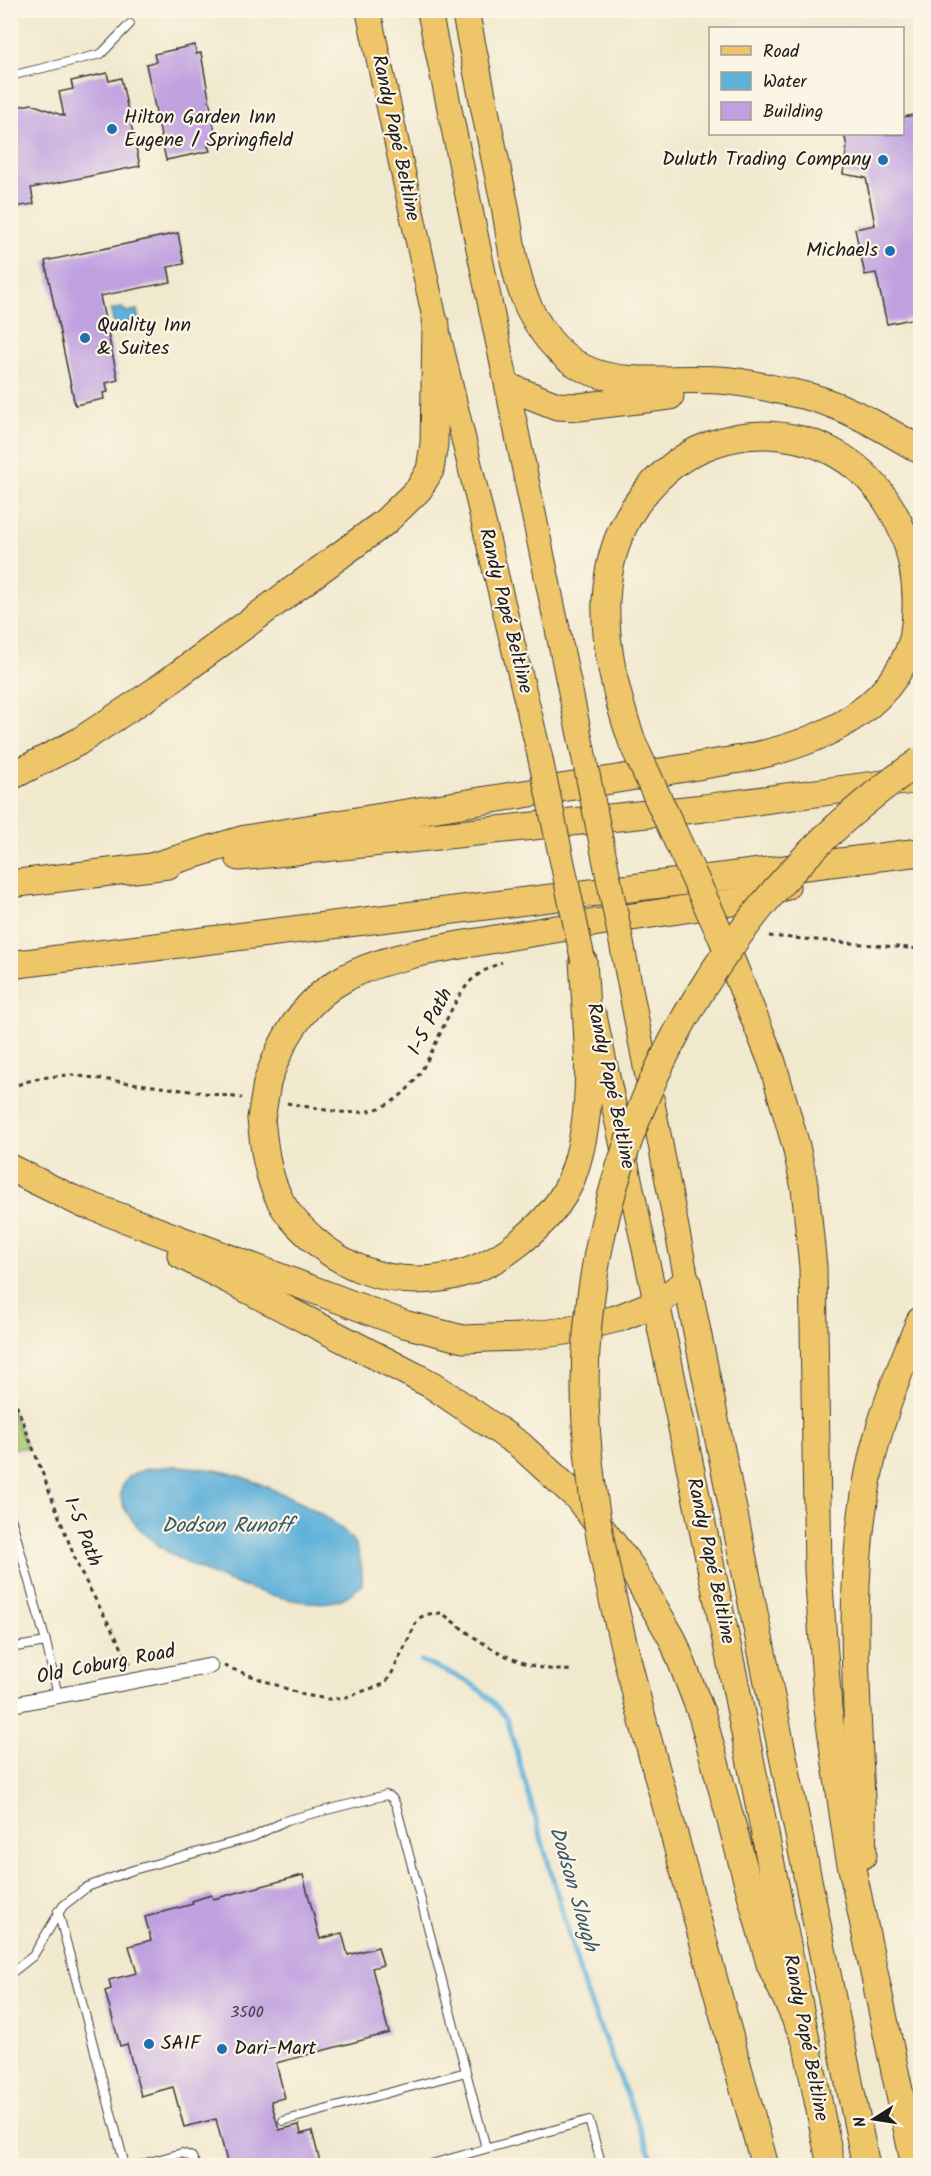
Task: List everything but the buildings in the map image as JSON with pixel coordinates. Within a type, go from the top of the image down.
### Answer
[{"type":"highway","points":[[465,10],[520,284],[540,327],[556,348],[580,367],[602,376],[637,381],[731,381],[795,393],[826,402],[921,450]]},
{"type":"highway","points":[[10,777],[78,742],[157,690],[385,522],[419,489],[430,470],[434,444],[436,325]]},
{"type":"highway","points":[[509,387],[556,406],[579,407],[755,387]]},
{"type":"highway","points":[[151,867],[245,839],[750,758],[792,747],[831,732],[867,708],[889,684],[911,645],[916,628],[920,578],[914,544],[894,504],[871,478],[842,456],[793,438],[763,435],[726,440],[703,448],[670,467],[649,486],[621,530],[606,584],[606,619],[610,664],[620,707],[633,744],[724,942],[772,1062],[796,1146],[805,1188],[814,1286],[818,1570],[824,1663],[840,1805],[915,2166]]},
{"type":"highway","points":[[765,2166],[645,1729],[614,1610],[601,1546],[592,1488],[586,1423],[586,1356],[593,1286],[608,1213],[622,1161],[645,1098],[674,1037],[711,974],[771,894],[835,829],[885,787],[921,761]]},
{"type":"highway","points":[[10,884],[704,808],[921,779]]},
{"type":"highway","points":[[10,964],[921,852]]},
{"type":"highway","points":[[583,960],[589,1075],[585,1136],[570,1182],[543,1223],[497,1261],[445,1278],[390,1279],[359,1270],[332,1256],[296,1224],[281,1203],[271,1178],[264,1101],[277,1052],[299,1015],[347,977],[441,949],[540,931],[754,899],[857,860]]},
{"type":"highway","points":[[10,1168],[432,1385],[520,1444],[577,1497],[631,1568],[673,1640],[702,1716],[770,1964],[805,2039]]},
{"type":"highway","points":[[70,1198],[404,1324],[463,1339],[520,1337],[565,1331],[620,1318],[656,1303],[687,1282]]},
{"type":"highway","name":"Randy Papé Beltline","points":[[687,1282],[866,2166]]},
{"type":"highway","name":"Randy Papé Beltline","points":[[656,1303],[736,1688],[831,2166]]},
{"type":"highway","points":[[865,1919],[862,1789],[854,1675],[858,1560],[873,1455],[895,1378],[921,1321]]},
{"type":"main road","name":"Randy Papé Beltline","points":[[368,10],[436,325],[540,757],[656,1303]]},
{"type":"main road","name":"Randy Papé Beltline","points":[[429,10],[509,387],[624,955],[687,1282]]},
{"type":"street","name":"Old Coburg Road","points":[[10,1705],[210,1666]]},
{"type":"lane","points":[[10,76],[101,54],[130,24]]},
{"type":"lane","points":[[10,1514],[58,1696]]},
{"type":"lane","points":[[10,1648],[45,1641]]},
{"type":"lane","points":[[10,1974],[33,1956],[58,1911],[79,1892],[102,1880],[253,1837],[287,1820],[386,1795],[392,1798],[396,1805],[486,2148]]},
{"type":"lane","points":[[58,1911],[126,2166]]},
{"type":"lane","points":[[283,2121],[466,2072]]},
{"type":"lane","points":[[424,2166],[590,2120],[602,2166]]},
{"type":"lane","points":[[135,2166],[182,2153],[192,2157],[196,2166]]},
{"type":"path","points":[[760,935],[921,949]]},
{"type":"path","name":"I-5 Path","points":[[10,1089],[21,1083],[47,1077],[72,1075],[343,1111],[368,1111],[402,1094],[422,1072],[452,1008],[469,983],[505,961]]},
{"type":"path","name":"I-5 Path","points":[[10,1388],[79,1569],[138,1680]]},
{"type":"path","points":[[210,1666],[228,1667],[304,1695],[328,1699],[346,1697],[384,1684],[391,1675],[418,1619],[425,1614],[436,1613],[442,1614],[490,1648],[509,1658],[534,1668],[573,1670]]},
{"type":"green space","points":[[11,1408],[27,1448],[11,1448]]},
{"type":"water","points":[[122,308],[127,312],[137,310],[139,321],[114,326],[111,310]]},
{"type":"water","name":"Dodson Runoff","points":[[175,1466],[216,1470],[242,1477],[279,1492],[317,1512],[347,1534],[355,1545],[361,1564],[362,1585],[340,1600],[313,1602],[294,1600],[273,1596],[231,1582],[169,1553],[146,1535],[127,1513],[122,1501],[121,1489],[127,1479],[137,1472]]},
{"type":"waterway","name":"Dodson Slough","points":[[421,1661],[469,1682],[488,1697],[507,1719],[584,1987],[655,2166]]},
{"type":"place","name":"Hilton Garden Inn Eugene / Springfield","points":[[112,129]]},
{"type":"place","name":"Duluth Trading Company","points":[[883,160]]},
{"type":"place","name":"Michaels","points":[[890,251]]},
{"type":"place","name":"Quality Inn & Suites","points":[[85,338]]},
{"type":"place","name":"SAIF","points":[[149,2044]]},
{"type":"place","name":"Dari-Mart","points":[[222,2049]]}]
